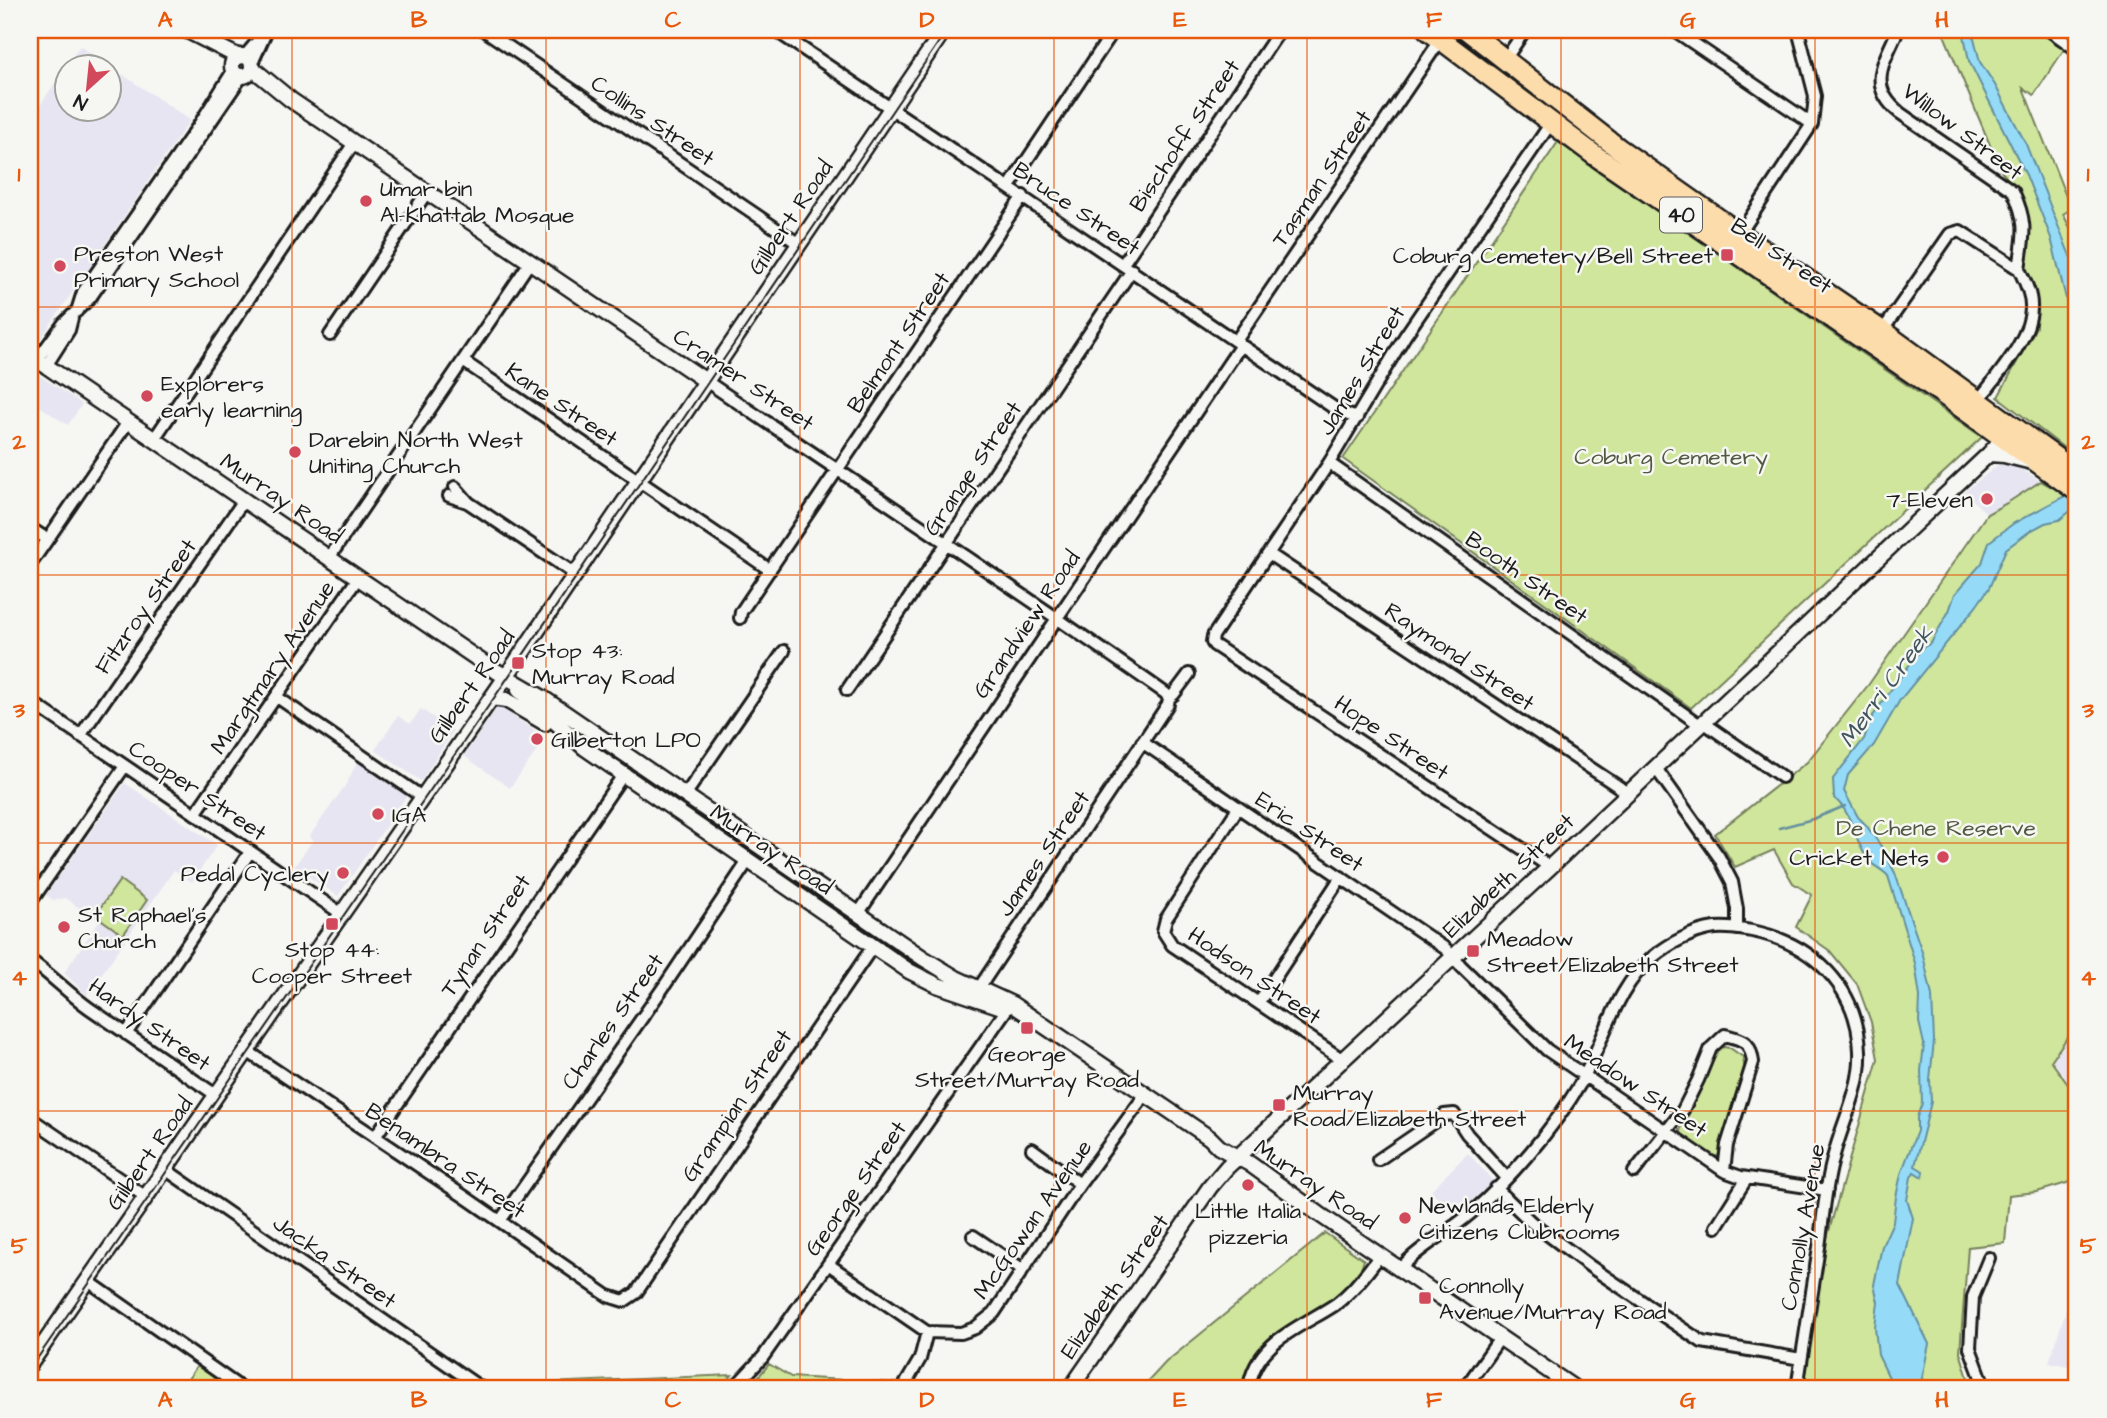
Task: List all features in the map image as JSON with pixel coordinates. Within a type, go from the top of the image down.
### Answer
[{"type":"highway","name":"Bell Street","points":[[1468,30],[1735,241],[2074,480]]},
{"type":"highway","name":"Bell Street","points":[[1435,34],[1625,176],[1735,241]]},
{"type":"highway","points":[[1522,101],[1530,77]]},
{"type":"highway","name":"Bell Street","points":[[1877,339],[1979,400],[2038,463],[2074,480]]},
{"type":"main road","name":"Gilbert Road","points":[[30,1364],[507,678],[944,30]]},
{"type":"main road","name":"Cramer Street","points":[[187,31],[203,46],[242,66],[706,381]]},
{"type":"main road","name":"Murray Road","points":[[38,360],[507,678],[543,698],[939,969],[1012,1004],[1237,1158],[1250,1164],[1574,1388]]},
{"type":"main road","name":"Elizabeth Street","points":[[1071,1388],[1210,1187],[1237,1158],[1550,867],[1989,454],[2009,432]]},
{"type":"main road","points":[[1989,454],[2038,463]]},
{"type":"main road","name":"Murray Road","points":[[507,678],[585,748],[873,946],[930,982],[1032,1020]]},
{"type":"main road","points":[[492,698],[506,700],[585,748]]},
{"type":"main road","name":"Tynan Street","points":[[623,775],[634,760]]},
{"type":"main road","points":[[675,810],[685,794]]},
{"type":"main road","name":"Charles Street","points":[[748,861],[759,845]]},
{"type":"main road","name":"Grandview Road","points":[[847,928],[858,914]]},
{"type":"main road","name":"Grampian Street","points":[[873,946],[884,932]]},
{"type":"street","points":[[38,360],[64,323],[90,298],[137,223],[268,30]]},
{"type":"street","name":"Collins Street","points":[[484,30],[799,244]]},
{"type":"street","name":"Bruce Street","points":[[775,30],[1340,412],[1357,418]]},
{"type":"street","points":[[1009,187],[1114,30]]},
{"type":"street","name":"Bischoff Street","points":[[1127,267],[1280,30]]},
{"type":"street","points":[[1506,58],[1525,30]]},
{"type":"street","points":[[1674,30],[1812,124]]},
{"type":"street","points":[[1735,241],[1812,124],[1815,96],[1798,30]]},
{"type":"street","name":"Willow Street","points":[[1898,30],[1881,71],[1881,90],[1888,104],[2013,191],[2025,228],[2019,269]]},
{"type":"street","points":[[2049,30],[2077,50]]},
{"type":"street","name":"Tasman Street","points":[[1239,343],[1435,34]]},
{"type":"street","name":"James Street","points":[[1212,642],[1213,636],[1329,463],[1405,336],[1551,123]]},
{"type":"street","points":[[155,439],[354,143]]},
{"type":"street","points":[[330,335],[427,192]]},
{"type":"street","name":"Belmont Street","points":[[740,618],[741,612],[1023,196]]},
{"type":"street","points":[[1877,339],[1950,234],[1960,231],[2019,269],[2032,304],[2030,323],[2014,351],[1979,400]]},
{"type":"street","points":[[329,558],[530,262]]},
{"type":"street","name":"Grange Street","points":[[847,691],[946,545],[1127,267]]},
{"type":"street","name":"Grandview Road","points":[[858,914],[1239,343]]},
{"type":"street","name":"Kane Street","points":[[463,362],[770,570]]},
{"type":"street","name":"Cramer Street","points":[[706,381],[1058,618],[1169,698]]},
{"type":"street","points":[[30,565],[128,422]]},
{"type":"street","name":"Booth Street","points":[[1329,463],[1782,777]]},
{"type":"street","points":[[452,492],[575,574]]},
{"type":"street","name":"Fitzroy Street","points":[[80,736],[244,500]]},
{"type":"street","points":[[30,528],[47,539]]},
{"type":"street","name":"Raymond Street","points":[[1269,554],[1628,793]]},
{"type":"street","name":"Margtmary Avenue","points":[[195,814],[358,578]]},
{"type":"street","name":"Hope Street","points":[[1212,642],[1550,867]]},
{"type":"street","points":[[685,794],[784,651]]},
{"type":"street","name":"James Street","points":[[979,988],[1168,704],[1169,698],[1189,674]]},
{"type":"street","points":[[277,697],[422,797]]},
{"type":"street","name":"Cooper Street","points":[[30,701],[342,914]]},
{"type":"street","name":"Eric Street","points":[[1142,742],[1445,948],[1453,957]]},
{"type":"street","points":[[30,903],[125,766]]},
{"type":"street","points":[[1655,767],[1719,857],[1732,882],[1737,909],[1737,929]]},
{"type":"street","name":"Tynan Street","points":[[375,1137],[623,775]]},
{"type":"street","name":"Hodson Street","points":[[1238,808],[1166,919],[1163,931],[1172,945],[1343,1060]]},
{"type":"street","points":[[126,1034],[250,852]]},
{"type":"street","name":"Charles Street","points":[[500,1221],[748,861]]},
{"type":"street","points":[[1259,1002],[1341,877]]},
{"type":"street","name":"Connolly Avenue","points":[[1400,1269],[1412,1255],[1471,1213],[1529,1153],[1563,1111],[1585,1076],[1630,981],[1651,958],[1678,939],[1715,928],[1764,933],[1785,940],[1815,958],[1830,973],[1850,1006],[1860,1048],[1858,1086],[1832,1162],[1797,1388]]},
{"type":"street","name":"Grampian Street","points":[[624,1301],[636,1293],[873,946]]},
{"type":"street","name":"Meadow Street","points":[[1453,957],[1547,1050],[1724,1171],[1747,1178],[1827,1190]]},
{"type":"street","name":"Hardy Street","points":[[30,960],[55,978],[69,993],[216,1095]]},
{"type":"street","name":"George Street","points":[[734,1388],[763,1357],[1007,1009]]},
{"type":"street","points":[[1634,1172],[1683,1110],[1711,1048],[1725,1035],[1742,1039],[1751,1049],[1753,1062],[1727,1145],[1724,1171]]},
{"type":"street","name":"Benambra Street","points":[[247,1051],[608,1296],[624,1301]]},
{"type":"street","name":"McGowan Avenue","points":[[927,1332],[961,1333],[975,1328],[994,1314],[1080,1184],[1145,1096]]},
{"type":"street","points":[[1378,1160],[1444,1115],[1454,1114],[1467,1134],[1506,1177]]},
{"type":"street","points":[[30,1118],[146,1197]]},
{"type":"street","points":[[1032,1149],[1080,1184]]},
{"type":"street","name":"Jacka Street","points":[[165,1169],[481,1388]]},
{"type":"street","points":[[1716,1227],[1747,1178]]},
{"type":"street","points":[[1496,1188],[1531,1222],[1591,1267],[1702,1342],[1801,1359]]},
{"type":"street","points":[[973,1236],[1022,1269]]},
{"type":"street","points":[[1248,1387],[1257,1362],[1272,1344],[1338,1302],[1380,1255]]},
{"type":"street","points":[[1985,1388],[1970,1348],[1973,1297],[1989,1258]]},
{"type":"street","points":[[828,1264],[927,1332],[920,1359],[903,1388]]},
{"type":"street","points":[[88,1281],[241,1388]]},
{"type":"street","points":[[1465,1388],[1500,1338]]},
{"type":"shaded area","name":"Preston West Primary School","points":[[80,46],[89,52],[76,52]]},
{"type":"shaded area","name":"Preston West Primary School","points":[[122,74],[190,120],[37,344],[30,338],[30,120],[52,88],[52,122],[122,122]]},
{"type":"shaded area","points":[[30,369],[82,404],[68,425],[30,400]]},
{"type":"shaded area","name":"7-Eleven","points":[[1998,465],[2021,469],[2041,481],[1987,514],[1964,492]]},
{"type":"shaded area","points":[[498,706],[546,738],[510,788],[464,756]]},
{"type":"shaded area","points":[[421,709],[453,731],[421,781],[375,750],[398,716],[410,724]]},
{"type":"shaded area","points":[[358,760],[408,794],[338,896],[294,867],[313,840],[309,837],[347,783]]},
{"type":"shaded area","points":[[125,783],[217,845],[192,882],[174,870],[87,995],[64,973],[99,921],[65,898],[53,900],[46,895]]},
{"type":"shaded area","points":[[2077,1023],[2077,1097],[2051,1061]]},
{"type":"shaded area","points":[[1468,1153],[1493,1181],[1455,1216],[1431,1190]]},
{"type":"shaded area","points":[[2077,1277],[2077,1368],[2049,1362]]},
{"type":"green space","points":[[1942,30],[2077,30],[2034,95],[2023,88],[2071,209],[2063,214],[2077,241],[2077,458],[1998,397],[2036,327],[2035,289],[2023,270],[2030,223],[2022,198],[2000,169]]},
{"type":"green space","name":"Coburg Cemetery","points":[[1558,142],[1982,437],[1691,708],[1343,459]]},
{"type":"green space","name":"De Chene Reserve","points":[[2041,481],[2077,504],[2077,1023],[2051,1061],[2077,1097],[2077,1180],[2037,1192],[2009,1195],[2005,1243],[1968,1247],[1960,1352],[1971,1388],[1804,1388],[1823,1252],[1878,1059],[1871,1022],[1857,984],[1830,951],[1796,927],[1812,895],[1793,883],[1774,850],[1735,867],[1715,834],[1807,762],[1869,684],[1987,514]]},
{"type":"green space","points":[[120,880],[147,900],[123,935],[95,915]]},
{"type":"green space","points":[[1723,1047],[1730,1048],[1743,1057],[1745,1073],[1718,1156],[1712,1156],[1683,1136],[1680,1130],[1716,1051]]},
{"type":"green space","points":[[1325,1233],[1364,1260],[1358,1275],[1338,1296],[1273,1336],[1259,1354],[1243,1388],[1142,1388],[1166,1362]]},
{"type":"green space","points":[[199,1363],[234,1388],[182,1388]]},
{"type":"green space","points":[[769,1364],[791,1377],[896,1383],[892,1388],[749,1388]]},
{"type":"green space","points":[[732,1375],[723,1387],[502,1388],[498,1385]]},
{"type":"water","points":[[1963,30],[1972,30],[1980,62],[2025,142],[2070,256],[2075,262],[2077,343],[2051,238],[2026,175],[1969,61]]},
{"type":"water","points":[[2077,482],[2077,506],[2059,520],[2045,523],[2030,531],[2006,549],[1989,588],[1900,700],[1874,745],[1848,775],[1844,791],[1858,817],[1883,849],[1895,873],[1923,955],[1932,996],[1934,1041],[1930,1079],[1931,1102],[1915,1166],[1923,1171],[1922,1177],[1914,1172],[1907,1200],[1913,1218],[1900,1285],[1929,1344],[1920,1388],[1894,1388],[1878,1355],[1875,1328],[1878,1302],[1874,1285],[1882,1246],[1893,1222],[1901,1174],[1917,1131],[1917,1117],[1922,1103],[1924,1044],[1919,1022],[1920,997],[1915,963],[1888,876],[1865,855],[1846,813],[1834,798],[1833,779],[1864,739],[1871,719],[1887,695],[1922,648],[1931,643],[1955,594],[1982,563],[1989,542],[2014,523],[2065,496]]},
{"type":"waterway","points":[[1779,828],[1813,819],[1845,806]]},
{"type":"tram line","points":[[30,1369],[494,698],[947,30]]},
{"type":"place","name":"Umar bin Al-Khattab Mosque","points":[[366,201]]},
{"type":"place","name":"Coburg Cemetery/Bell Street","points":[[1727,255]]},
{"type":"place","name":"Preston West Primary School","points":[[60,266]]},
{"type":"place","name":"Explorers early learning","points":[[147,396]]},
{"type":"place","name":"Darebin North West Uniting Church","points":[[295,452]]},
{"type":"place","name":"7-Eleven","points":[[1987,499]]},
{"type":"place","name":"Stop 43: Murray Road","points":[[518,663]]},
{"type":"place","name":"Gilberton LPO","points":[[537,739]]},
{"type":"place","name":"IGA","points":[[378,814]]},
{"type":"place","name":"Cricket Nets","points":[[1943,857]]},
{"type":"place","name":"Pedal Cyclery","points":[[343,873]]},
{"type":"place","name":"Stop 44: Cooper Street","points":[[332,924]]},
{"type":"place","name":"St Raphael's Church","points":[[64,927]]},
{"type":"place","name":"Meadow Street/Elizabeth Street","points":[[1473,951]]},
{"type":"place","name":"George Street/Murray Road","points":[[1027,1028]]},
{"type":"place","name":"Murray Road/Elizabeth Street","points":[[1279,1105]]},
{"type":"place","name":"Little Italia pizzeria","points":[[1248,1185]]},
{"type":"place","name":"Newlands Elderly Citizens Clubrooms","points":[[1405,1218]]},
{"type":"place","name":"Connolly Avenue/Murray Road","points":[[1425,1298]]},
{"type":"water label","name":"Merri Creek","points":[[1886,686]]}]
